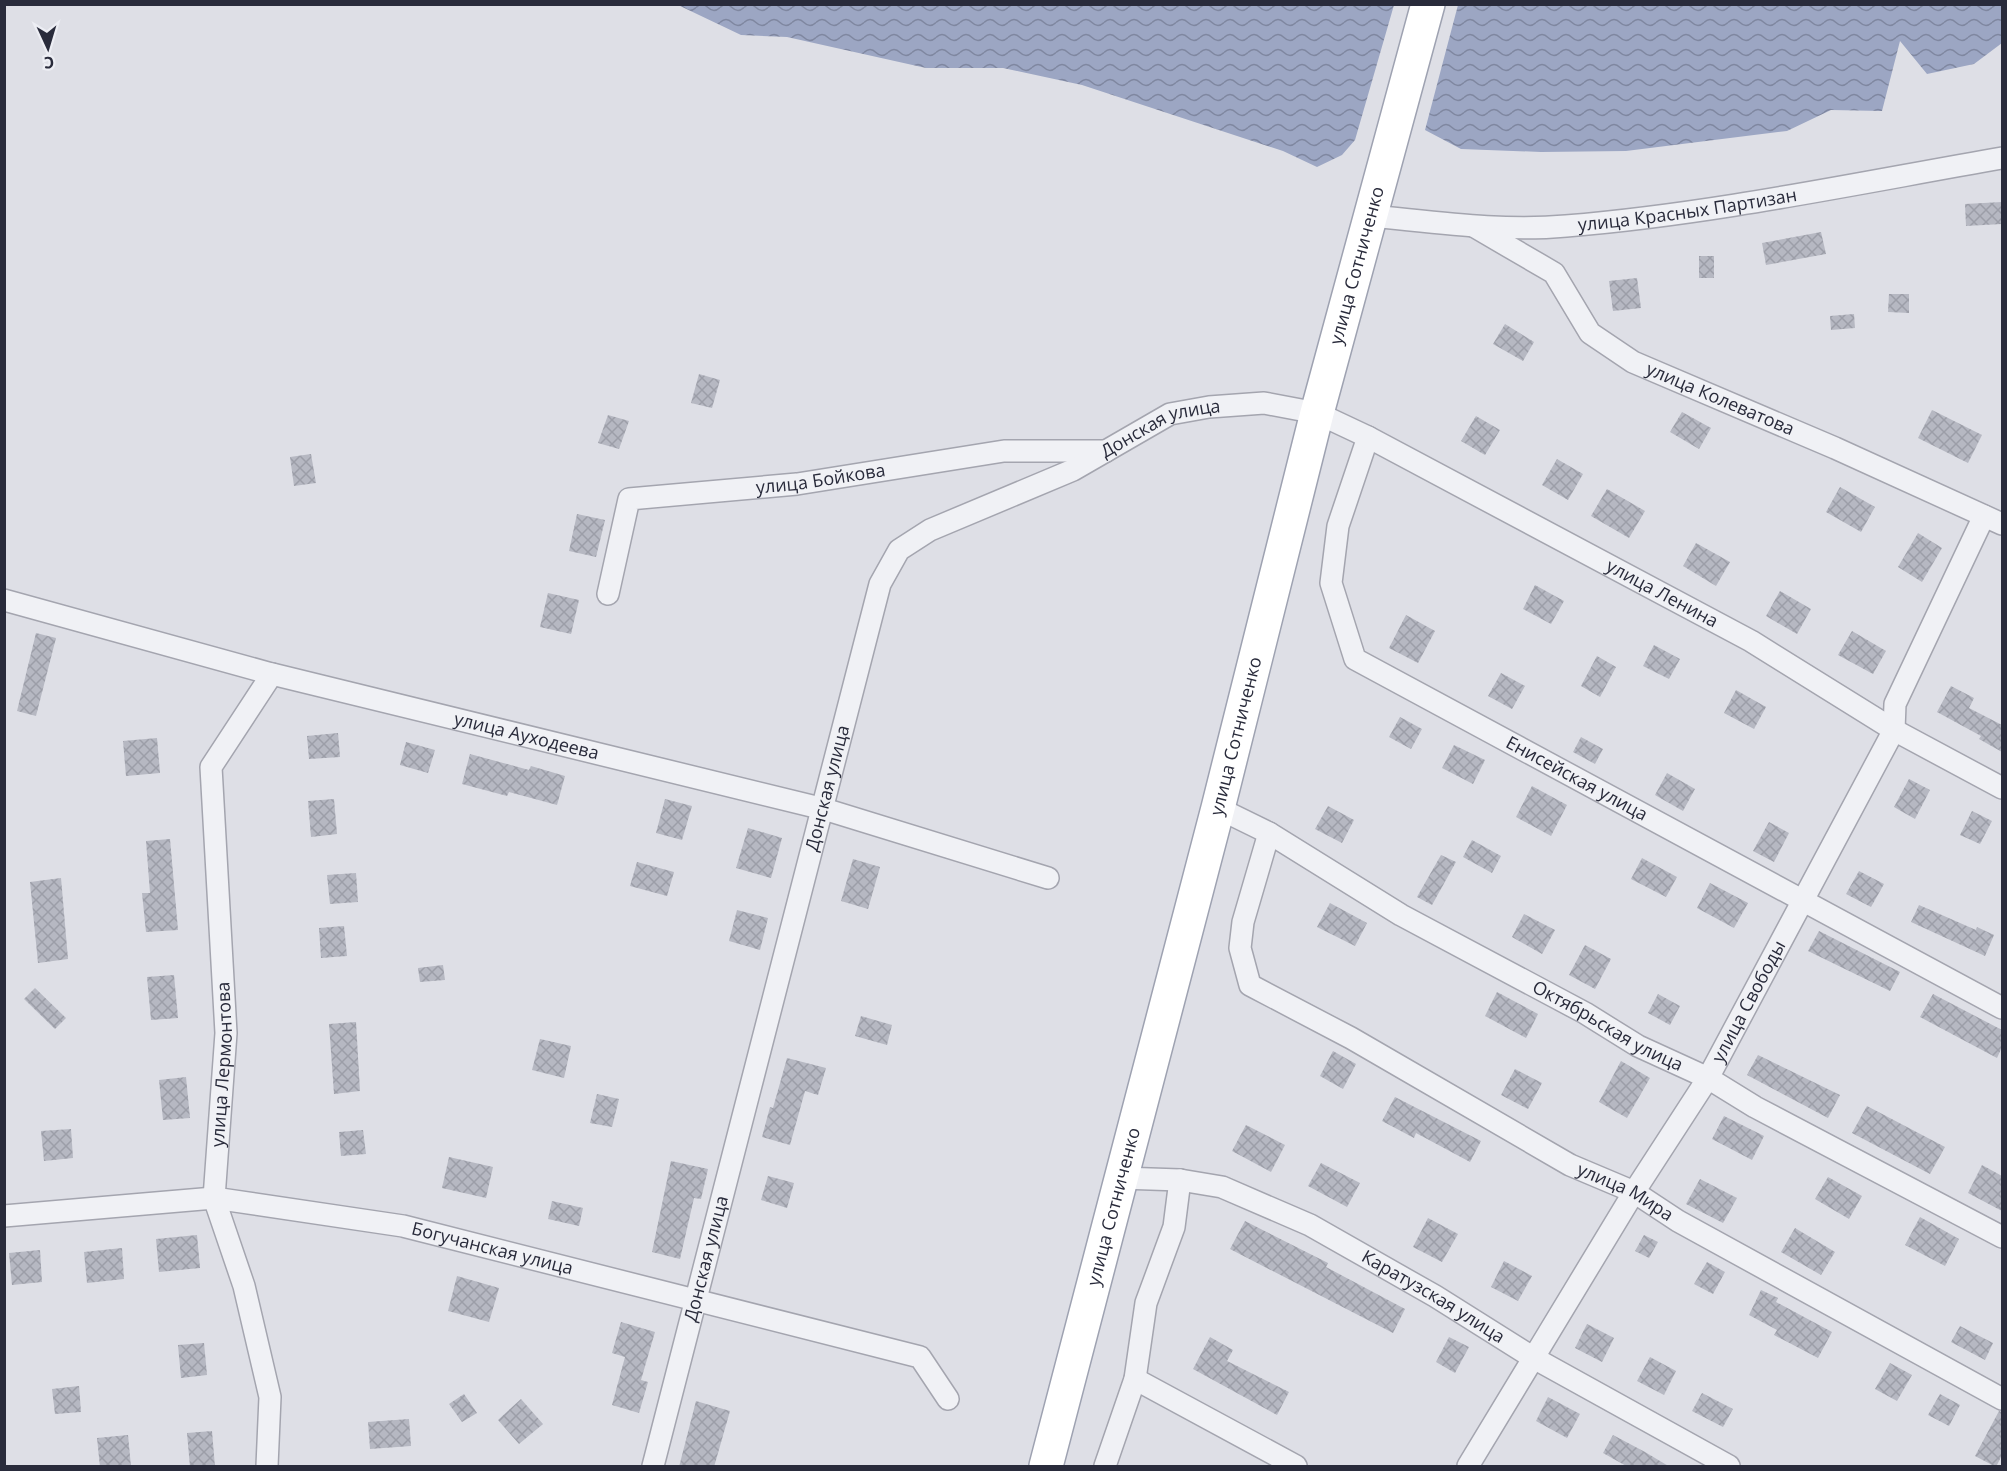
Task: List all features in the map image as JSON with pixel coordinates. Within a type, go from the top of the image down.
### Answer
[{"type":"main road","name":"улица Сотниченко","points":[[1046,1467],[1218,808],[1317,413],[1428,4]]},
{"type":"street","name":"улица Красных Партизан","points":[[1371,216],[1474,226],[1564,227],[1694,210],[2002,158]]},
{"type":"street","name":"улица Колеватова","points":[[1474,226],[1554,273],[1590,333],[1633,362],[1835,448],[1993,520]]},
{"type":"street","name":"Донская улица","points":[[653,1467],[880,584],[899,550],[930,530],[1073,470],[1170,414],[1209,406],[1264,403],[1317,413]]},
{"type":"street","name":"улица Ленина","points":[[1317,413],[1368,436],[1751,641],[1894,730],[2002,788]]},
{"type":"street","name":"Енисейская улица","points":[[1368,436],[1338,526],[1331,583],[1355,659],[2002,1008]]},
{"type":"street","name":"улица Бойкова","points":[[608,594],[629,500],[797,484],[1004,451],[1107,450]]},
{"type":"street","name":"улица Свободы","points":[[1468,1467],[1532,1357],[1708,1078],[1894,730],[1895,704],[1993,520]]},
{"type":"street","name":"улица Ауходеева","points":[[5,600],[272,674],[824,809],[1048,878]]},
{"type":"street","name":"улица Лермонтова","points":[[267,1467],[270,1397],[244,1286],[214,1198],[226,1033],[211,768],[272,674]]},
{"type":"street","name":"Октябрьская улица","points":[[1218,808],[1269,833],[1401,915],[1585,1013],[1638,1046],[1708,1078],[1755,1107],[2002,1237]]},
{"type":"street","name":"улица Мира","points":[[1269,833],[1243,922],[1240,948],[1250,986],[1350,1038],[1570,1165],[1634,1192],[1678,1221],[2002,1399]]},
{"type":"street","name":"Каратузская улица","points":[[1121,1178],[1180,1180],[1222,1187],[1310,1225],[1435,1296],[1532,1357],[1729,1467]]},
{"type":"street","points":[[1105,1467],[1135,1379],[1146,1303],[1174,1227],[1180,1180]]},
{"type":"street","name":"Богучанская улица","points":[[4,1216],[214,1198],[403,1226],[920,1357],[948,1399]]},
{"type":"street","points":[[1135,1379],[1296,1467]]},
{"type":"water","points":[[1394,4],[1355,140],[1342,155],[1317,167],[1283,151],[1082,85],[1003,68],[926,68],[787,37],[741,35],[678,5]]},
{"type":"water","points":[[1458,5],[2002,5],[2002,43],[1974,64],[1927,74],[1900,41],[1882,111],[1831,110],[1787,131],[1626,151],[1541,152],[1461,149],[1425,130]]},
{"type":"building","points":[[2002,202],[2002,224],[1966,226],[1965,204]]},
{"type":"building","points":[[1821,232],[1826,254],[1766,265],[1762,243]]},
{"type":"building","points":[[1699,256],[1714,256],[1714,278],[1699,278]]},
{"type":"building","points":[[1637,278],[1641,308],[1613,311],[1609,281]]},
{"type":"building","points":[[1889,294],[1909,294],[1909,313],[1888,312]]},
{"type":"building","points":[[1854,314],[1855,328],[1831,330],[1830,316]]},
{"type":"building","points":[[1505,324],[1534,342],[1523,361],[1493,344]]},
{"type":"building","points":[[699,374],[720,380],[712,408],[691,403]]},
{"type":"building","points":[[1932,410],[1982,435],[1968,463],[1918,438]]},
{"type":"building","points":[[1682,412],[1711,428],[1699,449],[1670,432]]},
{"type":"building","points":[[608,415],[629,421],[619,449],[598,443]]},
{"type":"building","points":[[1476,416],[1500,430],[1485,455],[1461,441]]},
{"type":"building","points":[[311,454],[316,483],[294,486],[290,457]]},
{"type":"building","points":[[1557,459],[1583,474],[1568,500],[1542,485]]},
{"type":"building","points":[[1840,487],[1875,507],[1861,532],[1826,512]]},
{"type":"building","points":[[1607,489],[1645,511],[1629,538],[1591,516]]},
{"type":"building","points":[[577,514],[605,520],[596,557],[569,551]]},
{"type":"building","points":[[1918,533],[1942,548],[1922,582],[1898,567]]},
{"type":"building","points":[[1696,543],[1730,562],[1716,586],[1683,566]]},
{"type":"building","points":[[1535,585],[1564,601],[1551,624],[1523,609]]},
{"type":"building","points":[[1780,591],[1811,609],[1797,634],[1766,616]]},
{"type":"building","points":[[548,593],[579,600],[571,634],[540,627]]},
{"type":"building","points":[[1406,615],[1435,631],[1418,663],[1389,648]]},
{"type":"building","points":[[1852,631],[1886,651],[1873,674],[1838,655]]},
{"type":"building","points":[[36,633],[56,638],[36,716],[17,711]]},
{"type":"building","points":[[1654,645],[1680,659],[1669,679],[1643,666]]},
{"type":"building","points":[[1597,656],[1616,667],[1600,697],[1581,686]]},
{"type":"building","points":[[1501,673],[1525,686],[1512,709],[1488,696]]},
{"type":"building","points":[[1951,686],[1974,698],[1969,708],[2002,725],[2002,752],[1979,739],[1981,736],[1937,712]]},
{"type":"building","points":[[1736,690],[1766,707],[1754,729],[1724,713]]},
{"type":"building","points":[[1400,717],[1422,729],[1411,749],[1389,737]]},
{"type":"building","points":[[338,733],[340,757],[309,759],[307,736]]},
{"type":"building","points":[[1581,737],[1603,749],[1595,764],[1573,752]]},
{"type":"building","points":[[157,738],[160,773],[126,776],[123,741]]},
{"type":"building","points":[[406,742],[435,750],[428,773],[400,765]]},
{"type":"building","points":[[1454,745],[1485,760],[1473,784],[1442,768]]},
{"type":"building","points":[[470,754],[529,770],[531,766],[565,776],[557,805],[509,792],[507,796],[462,784]]},
{"type":"building","points":[[1667,773],[1695,789],[1683,811],[1655,795]]},
{"type":"building","points":[[1909,779],[1930,790],[1915,819],[1894,807]]},
{"type":"building","points":[[1532,786],[1567,805],[1551,836],[1516,817]]},
{"type":"building","points":[[334,799],[337,834],[311,837],[308,801]]},
{"type":"building","points":[[665,799],[692,806],[682,840],[656,833]]},
{"type":"building","points":[[1328,806],[1354,820],[1342,843],[1315,829]]},
{"type":"building","points":[[1972,811],[1992,821],[1980,844],[1960,835]]},
{"type":"building","points":[[1769,822],[1789,833],[1774,862],[1753,851]]},
{"type":"building","points":[[748,828],[782,838],[771,878],[736,868]]},
{"type":"building","points":[[170,839],[178,930],[146,932],[142,893],[150,893],[146,841]]},
{"type":"building","points":[[1472,840],[1501,856],[1492,873],[1463,857]]},
{"type":"building","points":[[1441,855],[1456,862],[1432,905],[1417,897]]},
{"type":"building","points":[[1642,858],[1677,877],[1666,897],[1631,879]]},
{"type":"building","points":[[853,859],[880,867],[868,909],[841,901]]},
{"type":"building","points":[[637,862],[674,872],[667,896],[630,886]]},
{"type":"building","points":[[1859,871],[1884,884],[1871,907],[1846,894]]},
{"type":"building","points":[[356,873],[358,902],[330,904],[327,875]]},
{"type":"building","points":[[61,878],[68,959],[38,963],[30,882]]},
{"type":"building","points":[[1710,883],[1748,903],[1734,928],[1697,908]]},
{"type":"building","points":[[1330,903],[1367,923],[1355,946],[1317,927]]},
{"type":"building","points":[[1919,905],[1976,930],[1977,927],[1994,935],[1985,956],[1911,922]]},
{"type":"building","points":[[737,910],[768,918],[760,950],[729,941]]},
{"type":"building","points":[[1524,914],[1555,930],[1542,954],[1512,937]]},
{"type":"building","points":[[344,926],[347,956],[321,958],[319,928]]},
{"type":"building","points":[[1819,931],[1900,972],[1890,991],[1808,951]]},
{"type":"building","points":[[1585,945],[1611,959],[1595,989],[1569,975]]},
{"type":"building","points":[[443,965],[445,980],[420,982],[418,968]]},
{"type":"building","points":[[174,975],[178,1018],[151,1020],[147,977]]},
{"type":"building","points":[[35,988],[66,1018],[55,1029],[24,999]]},
{"type":"building","points":[[1497,992],[1538,1014],[1526,1038],[1485,1016]]},
{"type":"building","points":[[1658,994],[1680,1006],[1670,1025],[1648,1013]]},
{"type":"building","points":[[1933,994],[2002,1030],[2002,1047],[1997,1058],[1920,1017]]},
{"type":"building","points":[[861,1016],[892,1025],[887,1045],[855,1036]]},
{"type":"building","points":[[356,1022],[360,1091],[334,1094],[329,1024]]},
{"type":"building","points":[[540,1039],[571,1046],[564,1078],[532,1070]]},
{"type":"building","points":[[1333,1051],[1356,1064],[1343,1089],[1320,1076]]},
{"type":"building","points":[[1758,1055],[1840,1095],[1828,1118],[1747,1075]]},
{"type":"building","points":[[787,1058],[826,1068],[818,1095],[805,1091],[790,1145],[762,1137]]},
{"type":"building","points":[[1621,1061],[1650,1078],[1627,1118],[1599,1102]]},
{"type":"building","points":[[1515,1069],[1542,1083],[1528,1109],[1501,1095]]},
{"type":"building","points":[[186,1077],[190,1118],[163,1120],[159,1080]]},
{"type":"building","points":[[597,1094],[619,1099],[612,1127],[590,1123]]},
{"type":"building","points":[[1395,1097],[1481,1141],[1470,1162],[1416,1133],[1414,1138],[1382,1121]]},
{"type":"building","points":[[1867,1106],[1945,1147],[1930,1174],[1852,1133]]},
{"type":"building","points":[[1724,1116],[1764,1136],[1752,1160],[1712,1139]]},
{"type":"building","points":[[1246,1125],[1285,1145],[1271,1172],[1232,1151]]},
{"type":"building","points":[[71,1129],[73,1158],[44,1161],[41,1131]]},
{"type":"building","points":[[363,1130],[366,1154],[341,1156],[339,1132]]},
{"type":"building","points":[[449,1157],[493,1167],[486,1198],[442,1188]]},
{"type":"building","points":[[671,1161],[708,1169],[701,1199],[694,1198],[680,1259],[652,1252]]},
{"type":"building","points":[[1321,1163],[1360,1183],[1347,1207],[1308,1186]]},
{"type":"building","points":[[1982,1165],[2002,1176],[2002,1211],[1968,1193]]},
{"type":"building","points":[[768,1176],[794,1183],[787,1208],[761,1200]]},
{"type":"building","points":[[1828,1177],[1862,1196],[1849,1219],[1815,1199]]},
{"type":"building","points":[[1700,1179],[1737,1198],[1723,1223],[1686,1204]]},
{"type":"building","points":[[552,1201],[583,1208],[579,1226],[548,1219]]},
{"type":"building","points":[[1920,1217],[1959,1239],[1945,1266],[1905,1245]]},
{"type":"building","points":[[1428,1218],[1458,1234],[1442,1262],[1413,1247]]},
{"type":"building","points":[[1245,1221],[1328,1263],[1326,1267],[1405,1309],[1393,1333],[1230,1249]]},
{"type":"building","points":[[1795,1228],[1835,1252],[1821,1275],[1781,1252]]},
{"type":"building","points":[[197,1235],[200,1268],[159,1272],[156,1239]]},
{"type":"building","points":[[1644,1235],[1658,1242],[1649,1258],[1635,1251]]},
{"type":"building","points":[[122,1248],[124,1279],[87,1283],[84,1252]]},
{"type":"building","points":[[40,1250],[42,1282],[12,1285],[9,1253]]},
{"type":"building","points":[[1504,1261],[1532,1276],[1518,1301],[1491,1287]]},
{"type":"building","points":[[1707,1262],[1725,1272],[1713,1294],[1694,1284]]},
{"type":"building","points":[[457,1276],[499,1288],[489,1322],[448,1311]]},
{"type":"building","points":[[1761,1290],[1778,1298],[1776,1302],[1832,1332],[1818,1358],[1774,1335],[1777,1330],[1749,1315]]},
{"type":"building","points":[[621,1322],[655,1332],[641,1380],[648,1382],[639,1413],[612,1405],[625,1357],[612,1353]]},
{"type":"building","points":[[1587,1324],[1614,1338],[1602,1362],[1575,1348]]},
{"type":"building","points":[[1960,1326],[1993,1343],[1985,1360],[1951,1342]]},
{"type":"building","points":[[1210,1337],[1233,1350],[1227,1361],[1289,1392],[1277,1415],[1193,1369]]},
{"type":"building","points":[[1449,1337],[1469,1347],[1455,1373],[1436,1362]]},
{"type":"building","points":[[204,1343],[207,1375],[181,1378],[178,1345]]},
{"type":"building","points":[[1650,1357],[1676,1371],[1664,1395],[1637,1381]]},
{"type":"building","points":[[1890,1363],[1912,1375],[1897,1401],[1875,1389]]},
{"type":"building","points":[[79,1386],[81,1412],[55,1414],[52,1389]]},
{"type":"building","points":[[1702,1393],[1733,1409],[1723,1427],[1692,1411]]},
{"type":"building","points":[[464,1394],[477,1413],[462,1422],[449,1404]]},
{"type":"building","points":[[1940,1394],[1960,1405],[1949,1426],[1928,1415]]},
{"type":"building","points":[[1548,1397],[1580,1414],[1567,1438],[1536,1421]]},
{"type":"building","points":[[521,1399],[543,1424],[519,1444],[498,1420]]},
{"type":"building","points":[[696,1401],[730,1411],[714,1467],[679,1467]]},
{"type":"building","points":[[1999,1411],[2002,1412],[2002,1455],[1996,1467],[1975,1456]]},
{"type":"building","points":[[409,1419],[411,1446],[370,1449],[368,1422]]},
{"type":"building","points":[[212,1431],[215,1467],[190,1467],[187,1433]]},
{"type":"building","points":[[128,1435],[131,1467],[100,1467],[97,1438]]},
{"type":"building","points":[[1613,1435],[1670,1467],[1628,1467],[1603,1453]]}]
